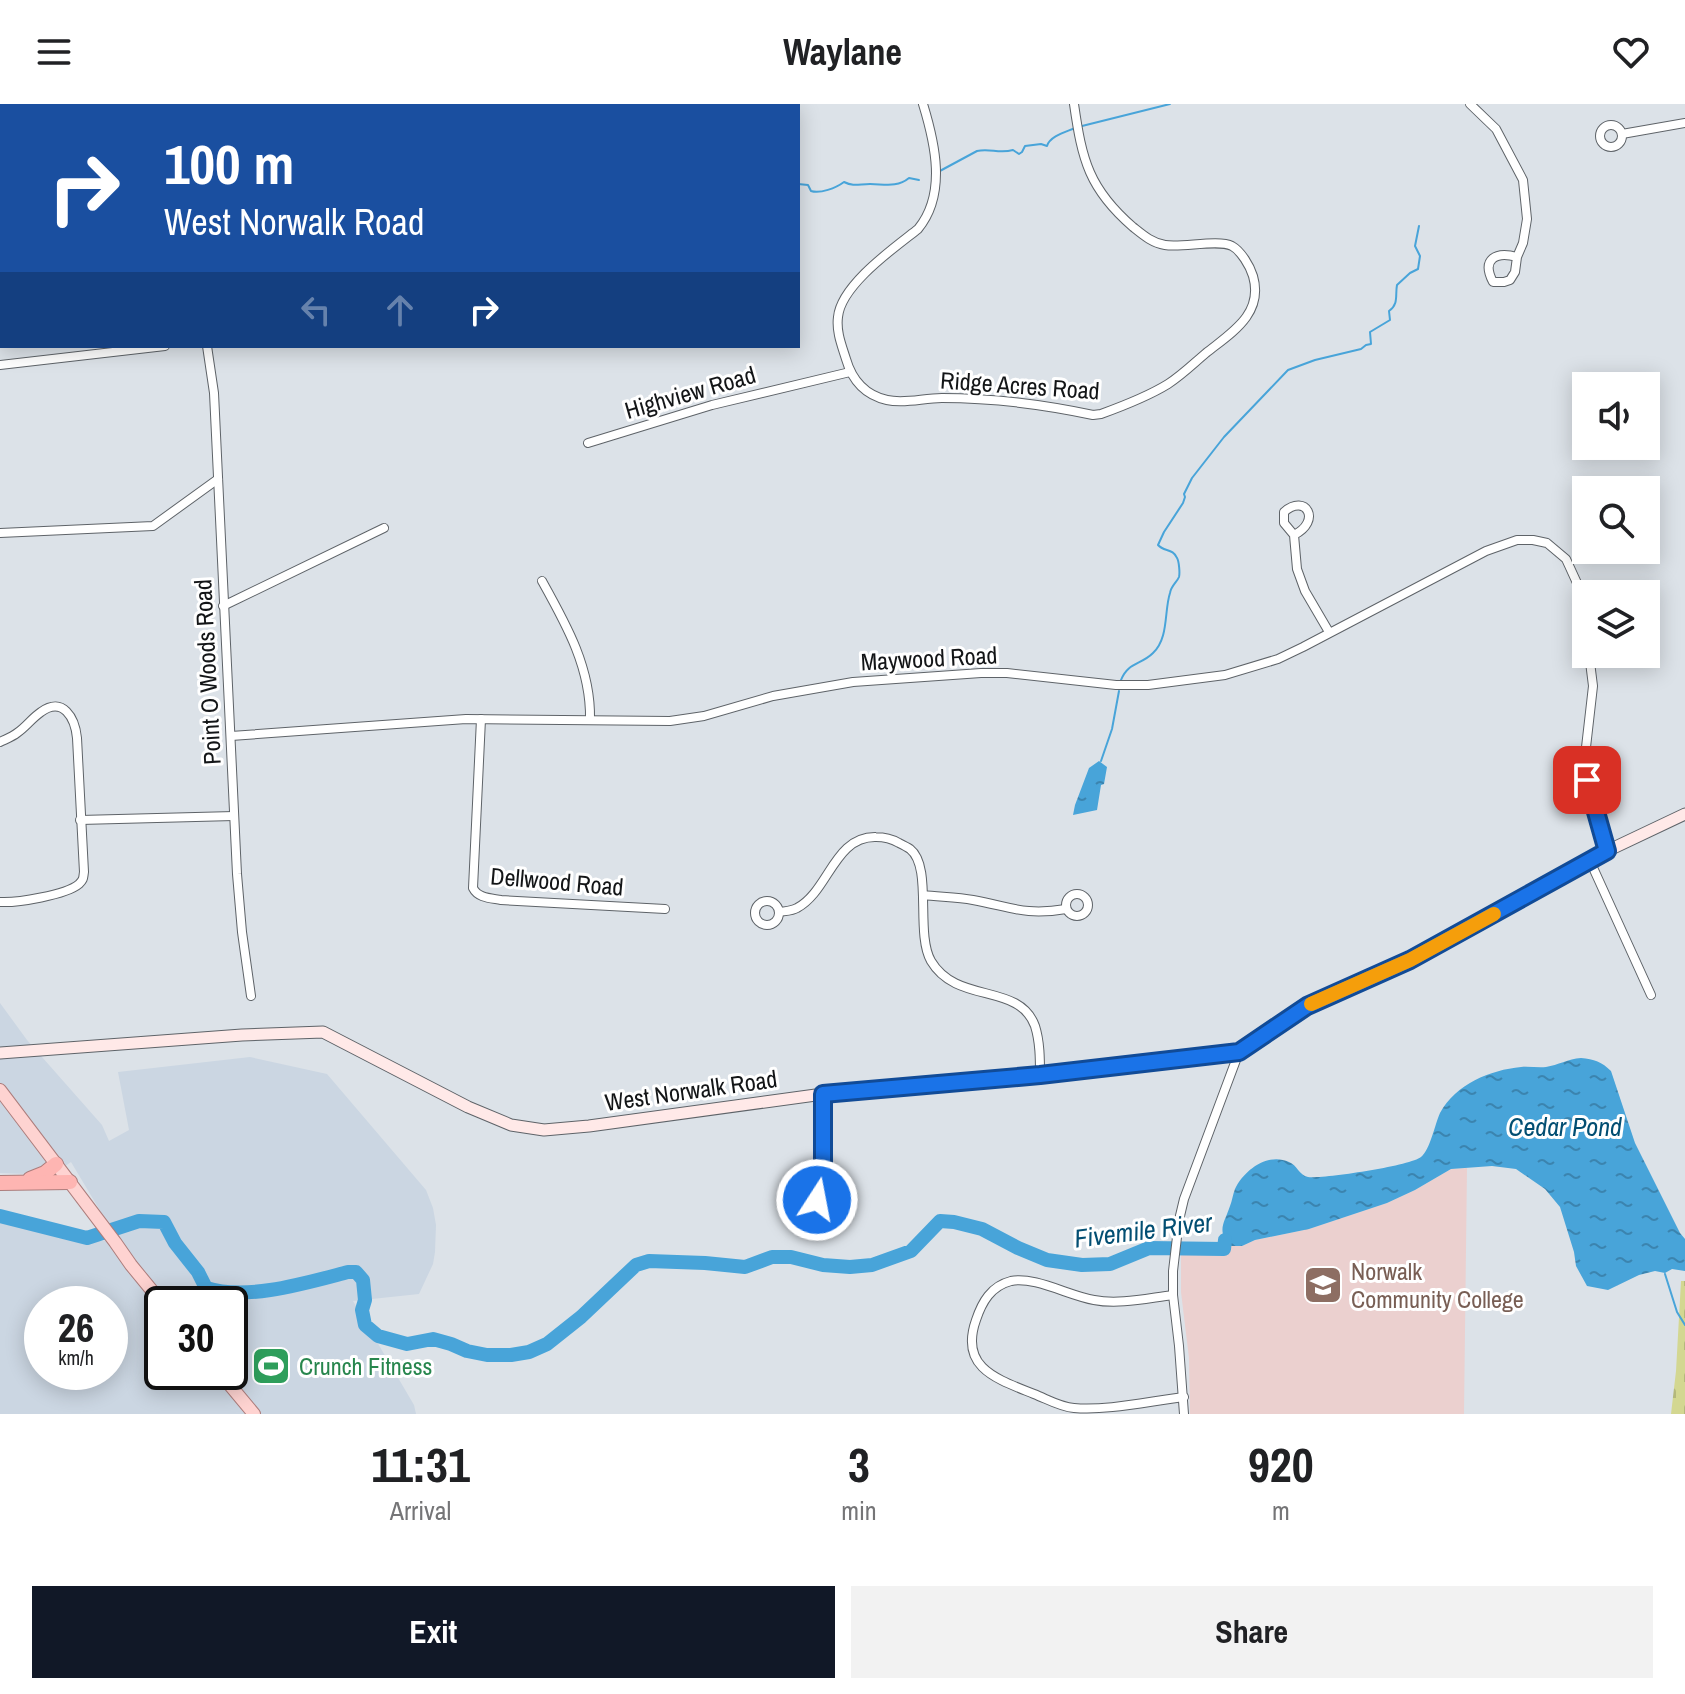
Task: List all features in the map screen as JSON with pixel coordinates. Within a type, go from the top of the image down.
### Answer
[{"type":"highway","points":[[3,1183],[35,1178],[56,1164]]},
{"type":"highway","points":[[3,1183],[70,1182]]},
{"type":"main road","name":"West Norwalk Road","points":[[0,1053],[323,1032],[468,1107],[511,1125],[544,1130],[674,1117],[823,1094],[1040,1075],[1239,1052],[1307,1006],[1410,960],[1607,851],[1685,814]]},
{"type":"main road","points":[[0,1090],[148,1286]]},
{"type":"main road","points":[[234,1390],[254,1414]]},
{"type":"street","points":[[850,372],[838,329],[839,310],[845,297],[856,283],[918,229],[926,220],[933,200],[936,173],[934,144],[923,104]]},
{"type":"street","name":"Ridge Acres Road","points":[[850,372],[866,391],[887,400],[1002,400],[1101,414],[1169,383],[1243,322],[1252,305],[1255,287],[1250,268],[1238,252],[1232,246],[1222,244],[1161,245],[1120,216],[1094,183],[1084,154],[1074,104]]},
{"type":"street","points":[[1470,104],[1496,129],[1523,180],[1527,219],[1517,257]]},
{"type":"street","points":[[1622,134],[1685,123]]},
{"type":"street","points":[[0,365],[146,348]]},
{"type":"street","name":"Point O Woods Road","points":[[207,348],[214,393],[234,816],[242,932],[251,996]]},
{"type":"street","name":"Highview Road","points":[[588,443],[712,405],[850,372]]},
{"type":"street","points":[[0,533],[153,526],[218,479]]},
{"type":"street","points":[[223,606],[384,528]]},
{"type":"street","points":[[1294,535],[1297,569],[1305,591],[1329,632]]},
{"type":"street","name":"Maywood Road","points":[[231,736],[420,721],[685,719],[806,689],[853,682],[981,673],[1116,685],[1179,682],[1225,675],[1278,659],[1486,551],[1517,540],[1547,543],[1566,559],[1576,580]]},
{"type":"street","points":[[542,581],[568,629],[580,660],[587,681],[590,719]]},
{"type":"street","points":[[1591,668],[1593,686],[1585,756],[1587,780],[1607,851]]},
{"type":"street","points":[[0,742],[16,734],[45,709],[54,707],[68,712],[77,730],[84,872],[82,881],[75,887],[0,902]]},
{"type":"street","name":"Dellwood Road","points":[[481,719],[475,892],[481,896],[515,901],[665,909]]},
{"type":"street","points":[[80,820],[234,816]]},
{"type":"street","points":[[779,912],[795,909],[809,899],[839,855],[857,841],[872,837],[890,839],[913,850],[921,869],[923,937],[929,957],[939,973],[956,985],[1013,1001],[1025,1009],[1035,1026],[1040,1075]]},
{"type":"street","points":[[1590,861],[1651,995]]},
{"type":"street","points":[[923,895],[974,900],[1022,912],[1066,909]]},
{"type":"street","points":[[1184,1414],[1173,1295],[1179,1220],[1239,1052]]},
{"type":"street","points":[[823,1094],[823,1185]]},
{"type":"street","points":[[1173,1295],[1102,1301],[1025,1280],[1011,1281],[997,1287],[984,1301],[973,1329],[971,1346],[978,1363],[994,1377],[1065,1407],[1091,1408],[1184,1397]]},
{"type":"shaded area","points":[[0,1003],[27,1040],[102,1125],[109,1141],[129,1130],[118,1072],[250,1057],[327,1074],[426,1190],[433,1208],[435,1252],[433,1264],[419,1294],[353,1301],[414,1405],[416,1414],[0,1414],[0,1221],[77,1240],[117,1239],[71,1162],[52,1175],[0,1173]]},
{"type":"shaded area","name":"Norwalk Community College","points":[[1467,1168],[1464,1414],[1190,1414],[1189,1358],[1181,1292],[1181,1246],[1242,1246],[1255,1240],[1309,1229],[1387,1203],[1451,1169]]},
{"type":"green space","points":[[1681,1281],[1685,1281],[1685,1414],[1671,1414],[1676,1371]]},
{"type":"water","points":[[1099,761],[1107,767],[1097,810],[1073,815],[1089,768]]},
{"type":"water","name":"Cedar Pond","points":[[1581,1058],[1598,1062],[1611,1071],[1635,1143],[1685,1239],[1685,1271],[1655,1271],[1608,1290],[1587,1286],[1576,1266],[1560,1207],[1545,1189],[1516,1169],[1492,1166],[1451,1169],[1387,1203],[1309,1229],[1255,1240],[1242,1246],[1229,1246],[1225,1240],[1223,1226],[1235,1189],[1244,1175],[1265,1161],[1273,1159],[1292,1163],[1305,1176],[1316,1177],[1414,1161],[1427,1149],[1440,1113],[1464,1086],[1498,1071],[1546,1067]]},
{"type":"waterway","points":[[1082,126],[1170,104]]},
{"type":"waterway","points":[[938,172],[977,151],[1013,150],[1019,154],[1025,146],[1047,146],[1055,137],[1075,128]]},
{"type":"waterway","points":[[800,184],[819,192],[844,182],[890,185],[909,178],[919,180]]},
{"type":"waterway","points":[[1121,680],[1127,670],[1153,653],[1162,640],[1168,600],[1179,577],[1179,570],[1175,555],[1158,545],[1183,503],[1192,478],[1224,437],[1288,370],[1371,344],[1370,332],[1390,320],[1389,311],[1395,302],[1397,285],[1418,269],[1420,256],[1415,246],[1419,226]]},
{"type":"waterway","points":[[1101,761],[1112,729],[1119,691]]},
{"type":"waterway","name":"Fivemile River","points":[[0,1216],[87,1238],[139,1221],[164,1222],[206,1288],[222,1291],[258,1292],[356,1272],[363,1280],[365,1325],[378,1336],[407,1344],[433,1339],[487,1355],[529,1352],[547,1344],[636,1265],[649,1261],[745,1267],[772,1257],[791,1257],[823,1265],[872,1265],[911,1251],[940,1221],[982,1229],[1047,1260],[1082,1265],[1110,1264],[1149,1248],[1224,1249],[1225,1240]]},
{"type":"waterway","points":[[1665,1274],[1677,1312],[1685,1325]]},
{"type":"slow traffic","points":[[1311,1004],[1410,960],[1494,914]]},
{"type":"place","name":"Norwalk Community College","points":[[1323,1285]]},
{"type":"place","name":"Crunch Fitness","points":[[271,1366]]},
{"type":"route","points":[[817,1200],[818,1188],[823,1185],[823,1094],[1040,1075],[1239,1052],[1307,1006],[1410,960],[1607,851],[1587,780]]}]
